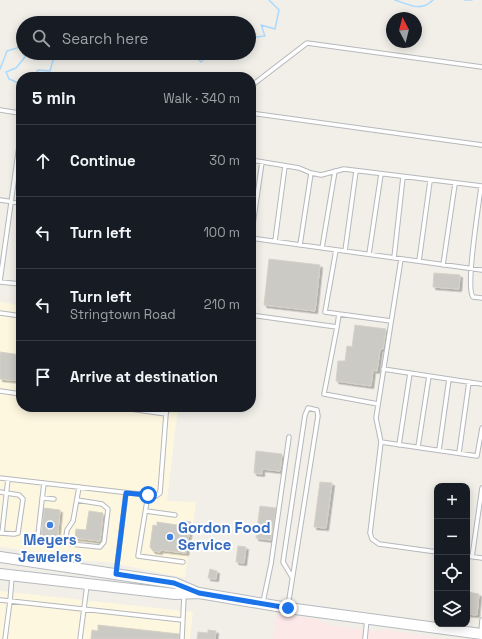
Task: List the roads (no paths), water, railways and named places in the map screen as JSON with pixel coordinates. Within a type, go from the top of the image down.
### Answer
[{"type":"main road","points":[[0,557],[174,583],[199,593]]},
{"type":"main road","points":[[0,564],[28,561]]},
{"type":"main road","points":[[0,574],[184,594],[199,593],[288,608],[481,634]]},
{"type":"lane","points":[[256,82],[307,43],[482,67]]},
{"type":"lane","points":[[0,110],[16,113]]},
{"type":"lane","points":[[256,114],[482,145]]},
{"type":"lane","points":[[256,161],[299,168],[321,175],[344,169],[481,187],[471,268],[471,295],[482,298]]},
{"type":"lane","points":[[256,203],[262,162]]},
{"type":"lane","points":[[275,241],[285,166]]},
{"type":"lane","points":[[16,171],[0,282],[16,284]]},
{"type":"lane","points":[[322,248],[335,171]]},
{"type":"lane","points":[[345,251],[356,171]]},
{"type":"lane","points":[[300,245],[311,173]]},
{"type":"lane","points":[[369,254],[381,174]]},
{"type":"lane","points":[[394,258],[403,177]]},
{"type":"lane","points":[[419,261],[430,181]]},
{"type":"lane","points":[[443,265],[455,184]]},
{"type":"lane","points":[[0,200],[16,202]]},
{"type":"lane","points":[[256,239],[482,270]]},
{"type":"lane","points":[[336,250],[325,312],[391,321]]},
{"type":"lane","points":[[401,259],[376,418],[381,442],[370,533],[372,539],[379,544],[434,552]]},
{"type":"lane","points":[[0,313],[16,315]]},
{"type":"lane","points":[[339,314],[324,394],[378,404]]},
{"type":"lane","points":[[256,317],[337,327]]},
{"type":"lane","points":[[383,370],[482,384]]},
{"type":"lane","points":[[398,445],[410,374]]},
{"type":"lane","points":[[418,447],[429,376]]},
{"type":"lane","points":[[438,450],[449,379]]},
{"type":"lane","points":[[458,453],[469,382]]},
{"type":"lane","points":[[0,391],[16,393]]},
{"type":"lane","points":[[288,608],[318,416],[317,410],[308,408],[304,414],[282,562],[292,577]]},
{"type":"lane","points":[[0,478],[156,496],[160,493],[166,414],[152,412]]},
{"type":"lane","points":[[477,456],[482,428]]},
{"type":"lane","points":[[263,603],[271,564],[289,437]]},
{"type":"lane","points":[[381,442],[482,458]]},
{"type":"lane","points":[[0,492],[7,493],[19,495],[22,497],[19,531],[14,534],[1,533],[7,493],[8,478]]},
{"type":"lane","points":[[37,542],[44,483]]},
{"type":"lane","points":[[77,500],[102,504],[108,509],[104,542],[100,547],[71,544],[67,540],[67,530],[73,521],[79,487]]},
{"type":"lane","points":[[482,488],[472,557],[482,558]]},
{"type":"lane","points":[[116,574],[126,493]]},
{"type":"lane","points":[[148,495],[138,556],[183,562]]},
{"type":"lane","points":[[42,498],[54,499]]},
{"type":"lane","points":[[146,511],[176,515]]},
{"type":"lane","points":[[5,639],[12,575]]},
{"type":"lane","points":[[80,639],[87,584]]},
{"type":"lane","points":[[182,639],[184,594]]},
{"type":"lane","points":[[0,600],[182,620]]},
{"type":"lane","points":[[365,639],[367,618]]},
{"type":"lane","points":[[481,634],[482,620]]},
{"type":"waterway","points":[[256,37],[265,36],[261,25],[275,29],[279,10],[269,0]]},
{"type":"waterway","points":[[395,0],[420,7],[429,4],[433,0]]},
{"type":"waterway","points":[[465,0],[472,0]]},
{"type":"waterway","points":[[0,69],[7,51],[16,48]]},
{"type":"waterway","points":[[16,82],[9,79],[6,72],[16,68],[23,60]]},
{"type":"waterway","points":[[37,72],[38,70],[50,71],[53,60]]},
{"type":"waterway","points":[[199,60],[201,62],[203,60]]},
{"type":"place","name":"Meyers Jewelers","points":[[50,525]]},
{"type":"place","name":"Gordon Food Service","points":[[170,537]]}]
